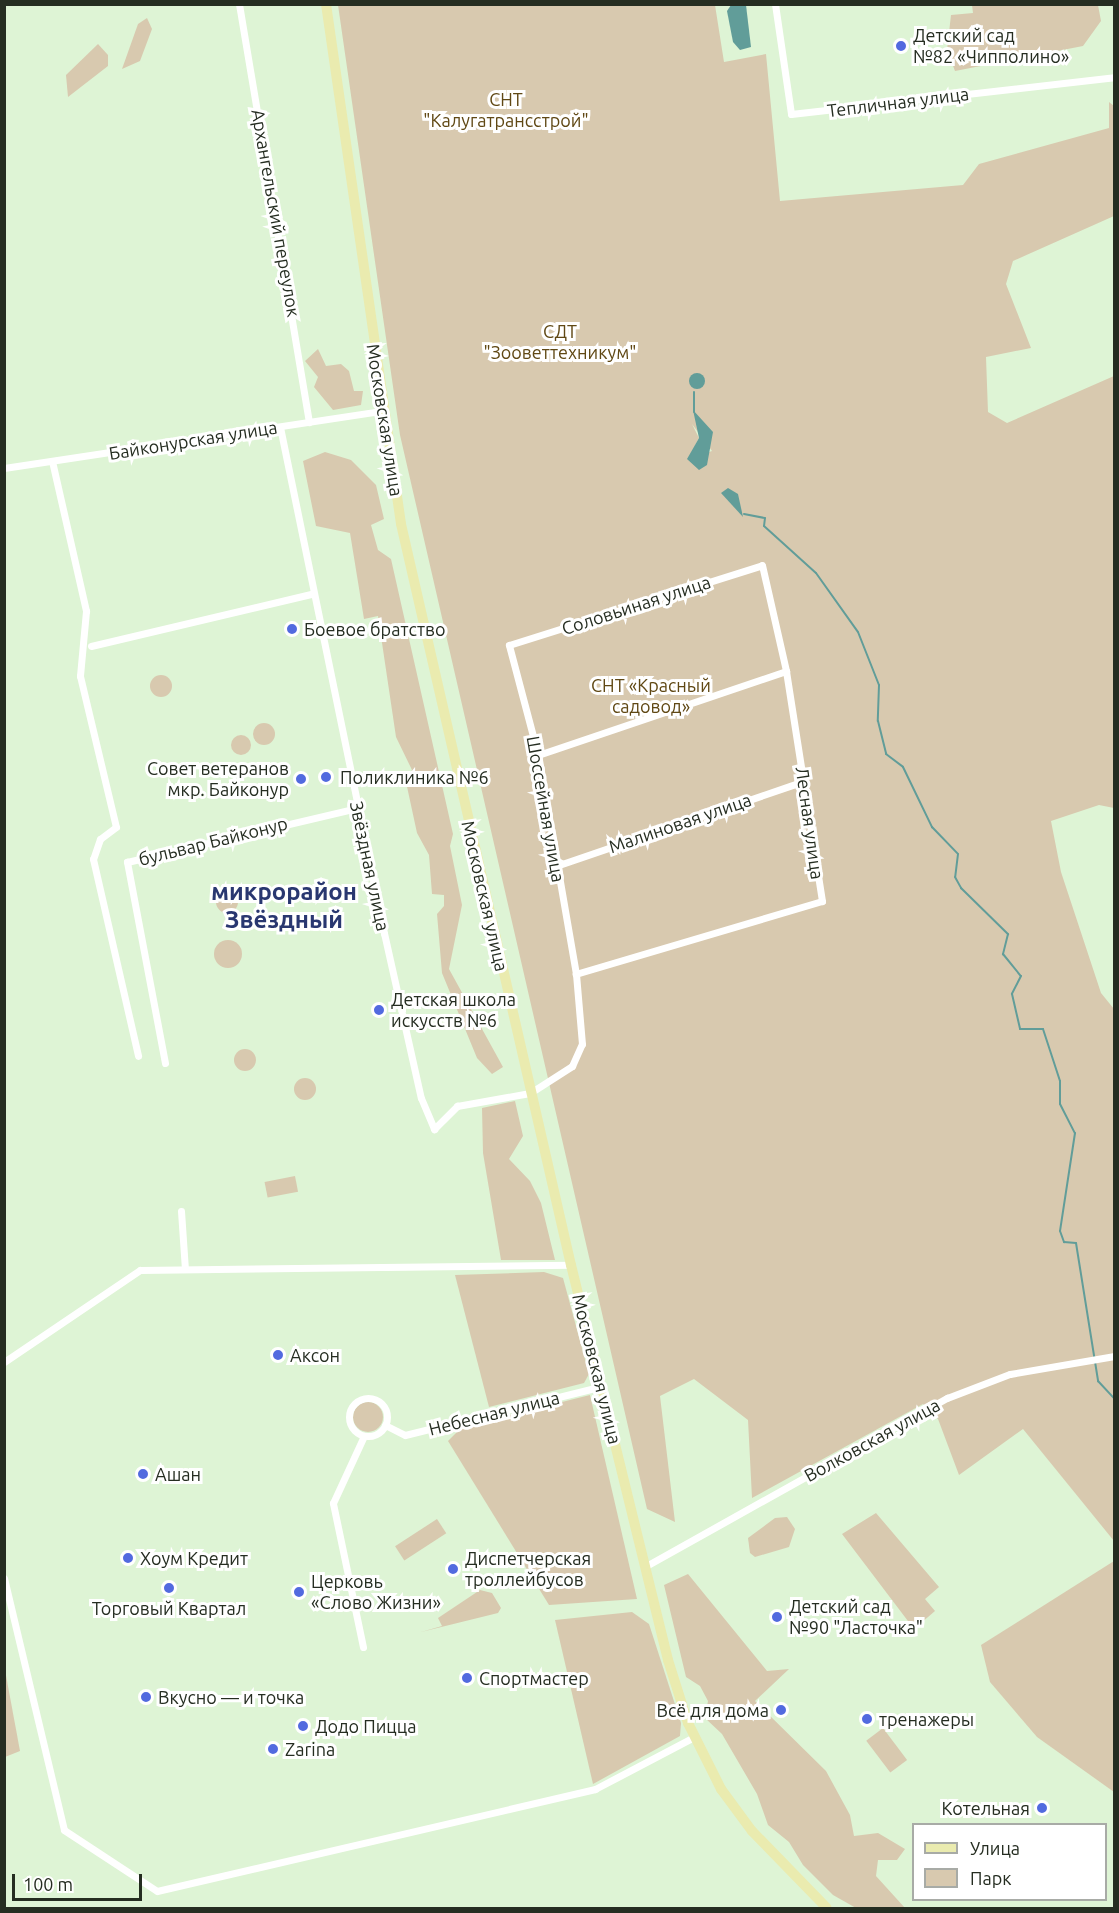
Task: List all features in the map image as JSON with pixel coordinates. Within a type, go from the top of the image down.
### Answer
[{"type":"main road","name":"Московская улица","points":[[326,4],[382,411],[400,520],[530,1093],[646,1566],[694,1737],[721,1789],[752,1831],[827,1908]]},
{"type":"street","name":"Архангельский переулок","points":[[239,4],[309,422]]},
{"type":"street","name":"Тепличная улица","points":[[775,4],[791,114],[1114,77]]},
{"type":"street","name":"Байконурская улица","points":[[4,468],[382,411]]},
{"type":"street","name":"Звёздная улица","points":[[280,427],[311,594],[420,1098],[434,1129],[457,1106],[530,1093]]},
{"type":"street","points":[[52,461],[86,611],[80,676],[116,827],[100,839],[93,860],[138,1056]]},
{"type":"street","name":"Соловьиная улица","points":[[510,645],[762,565]]},
{"type":"street","name":"Лесная улица","points":[[576,974],[822,901],[786,670],[762,565]]},
{"type":"street","points":[[91,646],[311,594]]},
{"type":"street","name":"Шоссейная улица","points":[[510,645],[538,755],[576,974],[582,1044],[572,1066],[530,1093]]},
{"type":"street","points":[[538,755],[786,670]]},
{"type":"street","name":"Малиновая улица","points":[[556,866],[804,781]]},
{"type":"street","name":"бульвар Байконур","points":[[165,1063],[128,862],[358,808]]},
{"type":"street","points":[[181,1211],[185,1269]]},
{"type":"street","points":[[4,1362],[123,1278],[140,1270],[571,1265]]},
{"type":"street","name":"Волковская улица","points":[[646,1566],[947,1398],[1010,1374],[1114,1356]]},
{"type":"street","name":"Небесная улица","points":[[385,1425],[405,1435],[603,1386]]},
{"type":"street","points":[[363,1647],[333,1503],[337,1485],[355,1464],[364,1436],[385,1425],[380,1402],[357,1401],[349,1419],[364,1436]]},
{"type":"street","points":[[4,1578],[64,1830],[157,1891],[595,1789],[694,1737]]},
{"type":"green space","points":[[338,5],[715,5],[724,62],[766,54],[780,201],[963,185],[979,164],[1109,128],[1109,102],[1114,106],[1114,216],[1013,261],[1006,284],[1031,348],[986,357],[988,412],[1007,423],[1114,376],[1114,808],[1099,805],[1051,821],[1061,872],[1101,993],[1114,1009],[1114,1541],[1023,1429],[959,1475],[938,1419],[923,1404],[752,1498],[748,1420],[694,1379],[660,1396],[675,1522],[647,1509],[400,435]],"holes":[[[692,424],[712,451],[688,459],[699,438]]]},
{"type":"green space","points":[[972,5],[1098,5],[1101,21],[1083,46],[955,71],[947,50],[951,15],[973,13]]},
{"type":"green space","points":[[147,18],[152,29],[140,61],[122,69],[138,24]]},
{"type":"green space","points":[[98,44],[108,55],[108,66],[68,97],[66,75]]},
{"type":"green space","points":[[318,349],[326,366],[341,364],[349,371],[354,391],[363,391],[361,405],[333,410],[314,387],[318,377],[305,361]]},
{"type":"green space","points":[[325,452],[351,460],[376,485],[384,519],[371,525],[378,550],[391,559],[453,834],[450,846],[462,905],[449,969],[503,1067],[492,1074],[477,1058],[442,973],[437,914],[444,906],[444,895],[432,894],[429,855],[417,833],[406,782],[412,770],[396,737],[378,616],[364,619],[350,533],[316,526],[303,461]]},
{"type":"green space","points":[[161,675],[169,678],[172,686],[169,694],[161,697],[153,694],[150,686],[153,678]]},
{"type":"green space","points":[[264,723],[272,726],[275,734],[272,742],[264,745],[256,742],[253,734],[256,726]]},
{"type":"green space","points":[[237,735],[245,735],[251,741],[251,749],[245,755],[237,755],[231,749],[231,741]]},
{"type":"green space","points":[[227,891],[235,894],[238,902],[235,910],[227,913],[219,910],[216,902],[219,894]]},
{"type":"green space","points":[[228,940],[238,944],[242,954],[238,964],[228,968],[218,964],[214,954],[218,944]]},
{"type":"green space","points":[[245,1049],[253,1052],[256,1060],[253,1068],[245,1071],[237,1068],[234,1060],[237,1052]]},
{"type":"green space","points":[[305,1078],[313,1081],[316,1089],[313,1097],[305,1100],[297,1097],[294,1089],[297,1081]]},
{"type":"green space","points":[[515,1101],[523,1136],[509,1159],[530,1181],[541,1203],[555,1260],[501,1260],[483,1153],[482,1108]]},
{"type":"green space","points":[[295,1176],[298,1192],[268,1198],[265,1182]]},
{"type":"green space","points":[[544,1272],[563,1278],[589,1374],[584,1383],[489,1407],[455,1275]]},
{"type":"green space","points":[[590,1395],[637,1599],[549,1605],[448,1441],[462,1427]]},
{"type":"green space","points":[[368,1402],[374,1403],[382,1411],[382,1423],[374,1431],[368,1432],[362,1431],[354,1423],[353,1417],[354,1411],[362,1403]]},
{"type":"green space","points":[[876,1513],[939,1587],[925,1599],[935,1611],[914,1629],[842,1534]]},
{"type":"green space","points":[[787,1517],[795,1529],[789,1547],[755,1557],[750,1553],[748,1538],[775,1518]]},
{"type":"green space","points":[[437,1519],[446,1533],[404,1560],[395,1546]]},
{"type":"green space","points":[[1114,1561],[1114,1792],[1037,1737],[990,1682],[981,1645]]},
{"type":"green space","points":[[688,1574],[767,1671],[789,1669],[755,1701],[826,1771],[850,1815],[854,1836],[878,1833],[905,1849],[897,1860],[878,1860],[876,1876],[905,1908],[856,1908],[833,1895],[803,1865],[789,1842],[768,1825],[757,1794],[722,1734],[705,1718],[708,1701],[700,1686],[686,1677],[664,1585]]},
{"type":"green space","points":[[480,1590],[492,1593],[501,1608],[498,1613],[421,1632],[442,1626],[438,1618]]},
{"type":"green space","points":[[632,1612],[649,1624],[681,1723],[680,1736],[593,1784],[555,1620]]},
{"type":"green space","points":[[5,1670],[20,1751],[4,1757]]},
{"type":"green space","points":[[883,1728],[907,1760],[890,1773],[866,1741]]},
{"type":"water","points":[[731,5],[746,5],[751,47],[740,50],[733,42],[727,11]]},
{"type":"water","points":[[697,373],[703,375],[705,381],[703,387],[697,389],[691,387],[689,381],[691,375]]},
{"type":"water","points":[[693,410],[713,432],[707,465],[699,470],[687,459],[699,438]]},
{"type":"water","points":[[728,488],[738,494],[743,517],[721,493]]},
{"type":"waterway","points":[[694,392],[694,412]]},
{"type":"waterway","points":[[744,514],[765,518],[764,526],[816,573],[858,632],[879,685],[878,721],[886,754],[903,767],[932,827],[958,854],[955,877],[961,888],[1008,934],[1003,954],[1021,976],[1012,994],[1020,1029],[1043,1029],[1060,1081],[1060,1104],[1075,1133],[1060,1231],[1064,1242],[1076,1243],[1098,1381],[1114,1398]]},
{"type":"place","name":"Детский сад №82 «Чипполино»","points":[[901,46]]},
{"type":"place","name":"Боевое братство","points":[[292,629]]},
{"type":"place","name":"Поликлиника №6","points":[[326,777]]},
{"type":"place","name":"Совет ветеранов мкр. Байконур","points":[[301,779]]},
{"type":"place","name":"Детская школа искусств №6","points":[[379,1010]]},
{"type":"place","name":"Аксон","points":[[278,1355]]},
{"type":"place","name":"Ашан","points":[[143,1474]]},
{"type":"place","name":"Хоум Кредит","points":[[128,1558]]},
{"type":"place","name":"Диспетчерская троллейбусов","points":[[453,1569]]},
{"type":"place","name":"Торговый Квартал","points":[[169,1588]]},
{"type":"place","name":"Церковь «Слово Жизни»","points":[[299,1592]]},
{"type":"place","name":"Детский сад №90 \"Ласточка\"","points":[[777,1617]]},
{"type":"place","name":"Спортмастер","points":[[467,1678]]},
{"type":"place","name":"Вкусно — и точка","points":[[146,1697]]},
{"type":"place","name":"Всё для дома","points":[[781,1710]]},
{"type":"place","name":"тренажеры","points":[[867,1719]]},
{"type":"place","name":"Додо Пицца","points":[[303,1726]]},
{"type":"place","name":"Zarina","points":[[273,1749]]},
{"type":"place","name":"Котельная","points":[[1042,1808]]},
{"type":"district","name":"микрорайон Звёздный","points":[[284,906]]},
{"type":"park label","name":"СНТ \"Калугатрансстрой\"","points":[[506,110]]},
{"type":"park label","name":"СДТ \"Зооветтехникум\"","points":[[560,342]]},
{"type":"park label","name":"СНТ «Красный садовод»","points":[[651,696]]}]
